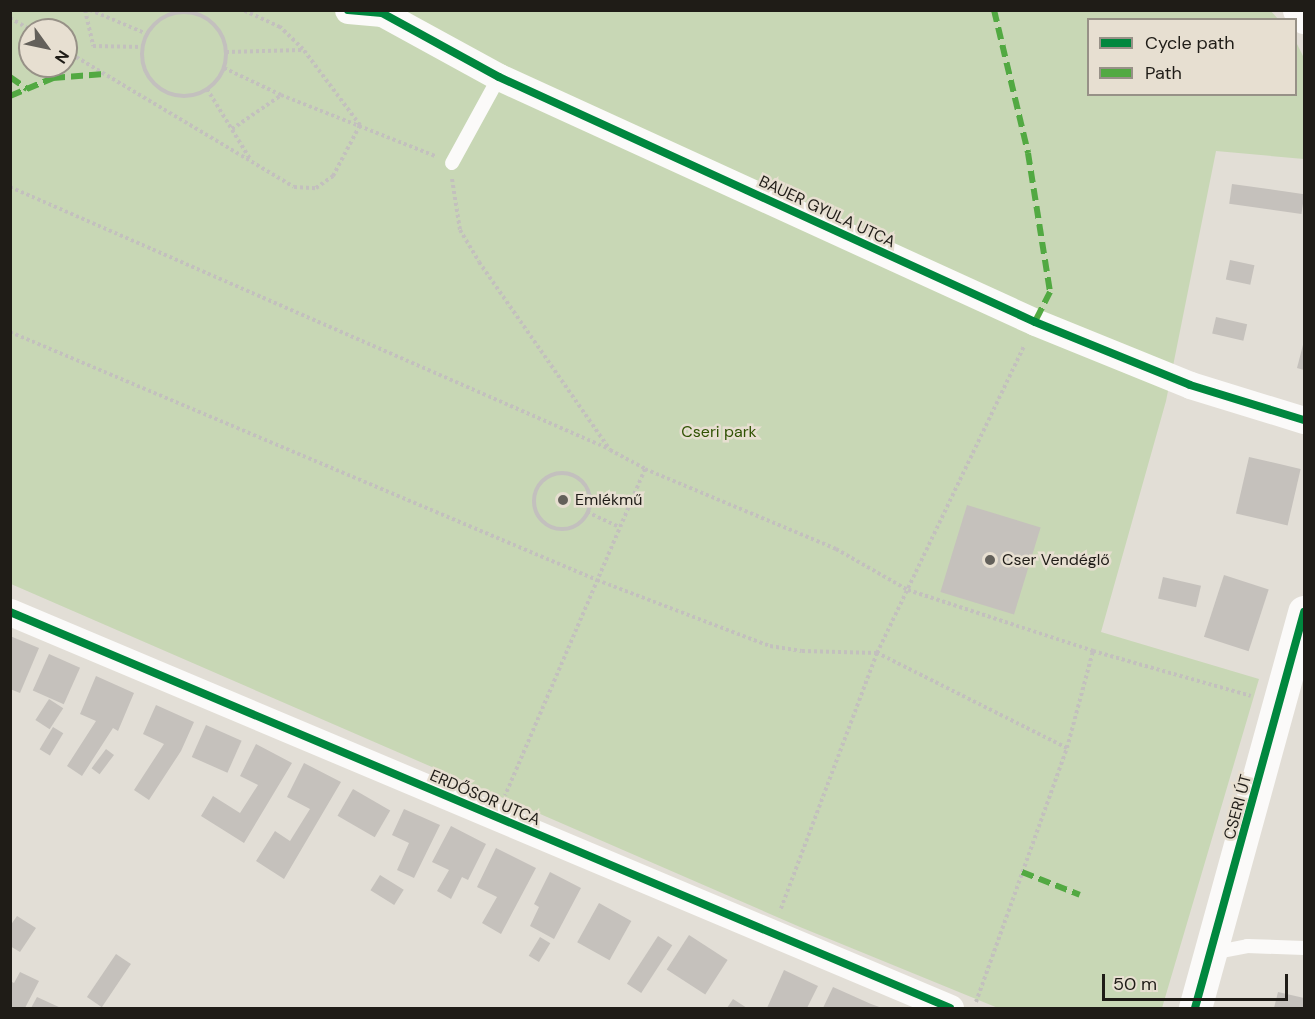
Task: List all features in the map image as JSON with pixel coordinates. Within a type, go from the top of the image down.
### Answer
[{"type":"street","name":"BAUER GYULA UTCA","points":[[348,10],[382,13],[499,77],[1035,322],[1190,385],[1305,420]]},
{"type":"street","points":[[1299,10],[1305,17]]},
{"type":"street","name":"ERDŐSOR UTCA","points":[[10,612],[950,1008]]},
{"type":"street","name":"CSERI ÚT","points":[[1196,1008],[1305,612]]},
{"type":"lane","points":[[452,163],[499,77]]},
{"type":"lane","points":[[1212,953],[1247,946],[1305,948]]},
{"type":"path","points":[[85,10],[93,46],[143,47]]},
{"type":"path","points":[[90,10],[147,34]]},
{"type":"path","points":[[243,10],[280,27],[303,50],[360,125]]},
{"type":"path","points":[[186,11],[214,24],[226,52],[224,68],[207,89],[181,96],[162,89],[147,74],[143,47],[147,34],[170,14],[186,11]]},
{"type":"path","points":[[226,52],[303,50]]},
{"type":"path","points":[[78,58],[294,187],[316,188],[333,176],[360,125]]},
{"type":"path","points":[[224,68],[280,95],[452,163],[451,192],[460,230],[610,450]]},
{"type":"path","points":[[207,89],[250,160]]},
{"type":"path","points":[[232,129],[280,95]]},
{"type":"path","points":[[10,187],[610,450],[645,469],[836,549],[908,590],[1093,651],[1281,704]]},
{"type":"path","points":[[772,933],[877,653],[1035,322]]},
{"type":"path","points":[[10,332],[597,580],[771,646],[801,651],[877,653],[1067,748]]},
{"type":"path","points":[[495,817],[645,469]]},
{"type":"path","points":[[568,473],[587,486],[590,496],[586,512],[575,528],[554,528],[539,520],[532,503],[546,478],[568,473]]},
{"type":"path","points":[[586,512],[619,527]]},
{"type":"path","points":[[973,1008],[1067,748],[1093,651]]},
{"type":"green space","name":"Cseri park","points":[[1270,10],[1277,18],[1087,18],[1087,96],[1297,96],[1297,44],[1304,58],[1304,159],[1216,151],[1166,401],[1101,632],[1259,679],[1162,1008],[998,1008],[800,927],[11,584],[11,11]]},
{"type":"building","points":[[1232,184],[1304,194],[1302,214],[1229,204]]},
{"type":"building","points":[[1230,260],[1254,265],[1250,285],[1226,280]]},
{"type":"building","points":[[1216,317],[1247,324],[1243,341],[1212,334]]},
{"type":"building","points":[[1304,341],[1304,370],[1297,368]]},
{"type":"building","points":[[1249,457],[1301,469],[1288,525],[1236,514]]},
{"type":"building","name":"Cser Vendéglő","points":[[967,505],[1041,528],[1014,615],[940,592]]},
{"type":"building","points":[[1224,575],[1269,590],[1249,651],[1204,637]]},
{"type":"building","points":[[1163,577],[1201,586],[1196,607],[1158,598]]},
{"type":"building","points":[[10,636],[39,648],[20,693],[10,689]]},
{"type":"building","points":[[49,654],[80,668],[64,704],[33,691]]},
{"type":"building","points":[[96,676],[134,693],[118,731],[113,728],[82,776],[67,766],[96,721],[80,714]]},
{"type":"building","points":[[49,699],[63,708],[50,729],[35,720]]},
{"type":"building","points":[[156,705],[194,722],[181,751],[149,800],[134,790],[164,744],[143,734]]},
{"type":"building","points":[[206,725],[242,741],[227,773],[192,757]]},
{"type":"building","points":[[53,727],[63,733],[50,755],[40,749]]},
{"type":"building","points":[[256,744],[292,763],[244,843],[201,816],[213,796],[240,813],[258,785],[240,776]]},
{"type":"building","points":[[106,749],[114,755],[100,774],[92,768]]},
{"type":"building","points":[[304,763],[341,782],[284,879],[256,861],[275,831],[290,841],[310,809],[287,797]]},
{"type":"building","points":[[353,789],[390,810],[375,837],[338,816]]},
{"type":"building","points":[[404,809],[440,825],[414,878],[397,870],[409,843],[392,835]]},
{"type":"building","points":[[451,826],[486,844],[468,880],[462,877],[451,899],[437,891],[449,870],[432,862]]},
{"type":"building","points":[[496,848],[536,868],[501,934],[482,923],[497,897],[477,887]]},
{"type":"building","points":[[550,872],[581,888],[554,939],[530,926],[539,907],[534,904]]},
{"type":"building","points":[[380,875],[404,890],[394,905],[370,890]]},
{"type":"building","points":[[599,903],[631,921],[610,960],[577,942]]},
{"type":"building","points":[[17,916],[36,928],[20,952],[10,946],[10,926]]},
{"type":"building","points":[[689,935],[728,960],[705,994],[667,969]]},
{"type":"building","points":[[658,936],[672,945],[641,993],[627,984]]},
{"type":"building","points":[[540,937],[550,943],[539,962],[529,956]]},
{"type":"building","points":[[116,954],[131,964],[102,1007],[87,997]]},
{"type":"building","points":[[784,970],[818,986],[807,1008],[767,1008]]},
{"type":"building","points":[[20,972],[39,981],[25,1008],[10,1008],[10,981],[14,983]]},
{"type":"building","points":[[833,987],[871,1004],[882,1008],[823,1008]]},
{"type":"building","points":[[1278,992],[1304,998],[1304,1008],[1274,1008]]},
{"type":"building","points":[[37,997],[61,1008],[31,1008]]},
{"type":"building","points":[[733,999],[747,1008],[727,1008]]},
{"type":"marked path","points":[[994,10],[1028,153],[1050,292],[1035,322]]},
{"type":"marked path","points":[[10,96],[53,78],[104,74]]},
{"type":"marked path","points":[[10,77],[27,89]]},
{"type":"marked path","points":[[1022,872],[1080,895]]},
{"type":"cycle path","points":[[348,10],[382,13],[499,77],[1035,322],[1190,385],[1304,420]]},
{"type":"cycle path","points":[[10,612],[950,1008]]},
{"type":"cycle path","points":[[1195,1008],[1304,612]]},
{"type":"place","name":"Emlékmű","points":[[563,500]]},
{"type":"place","name":"Cser Vendéglő","points":[[990,560]]}]
